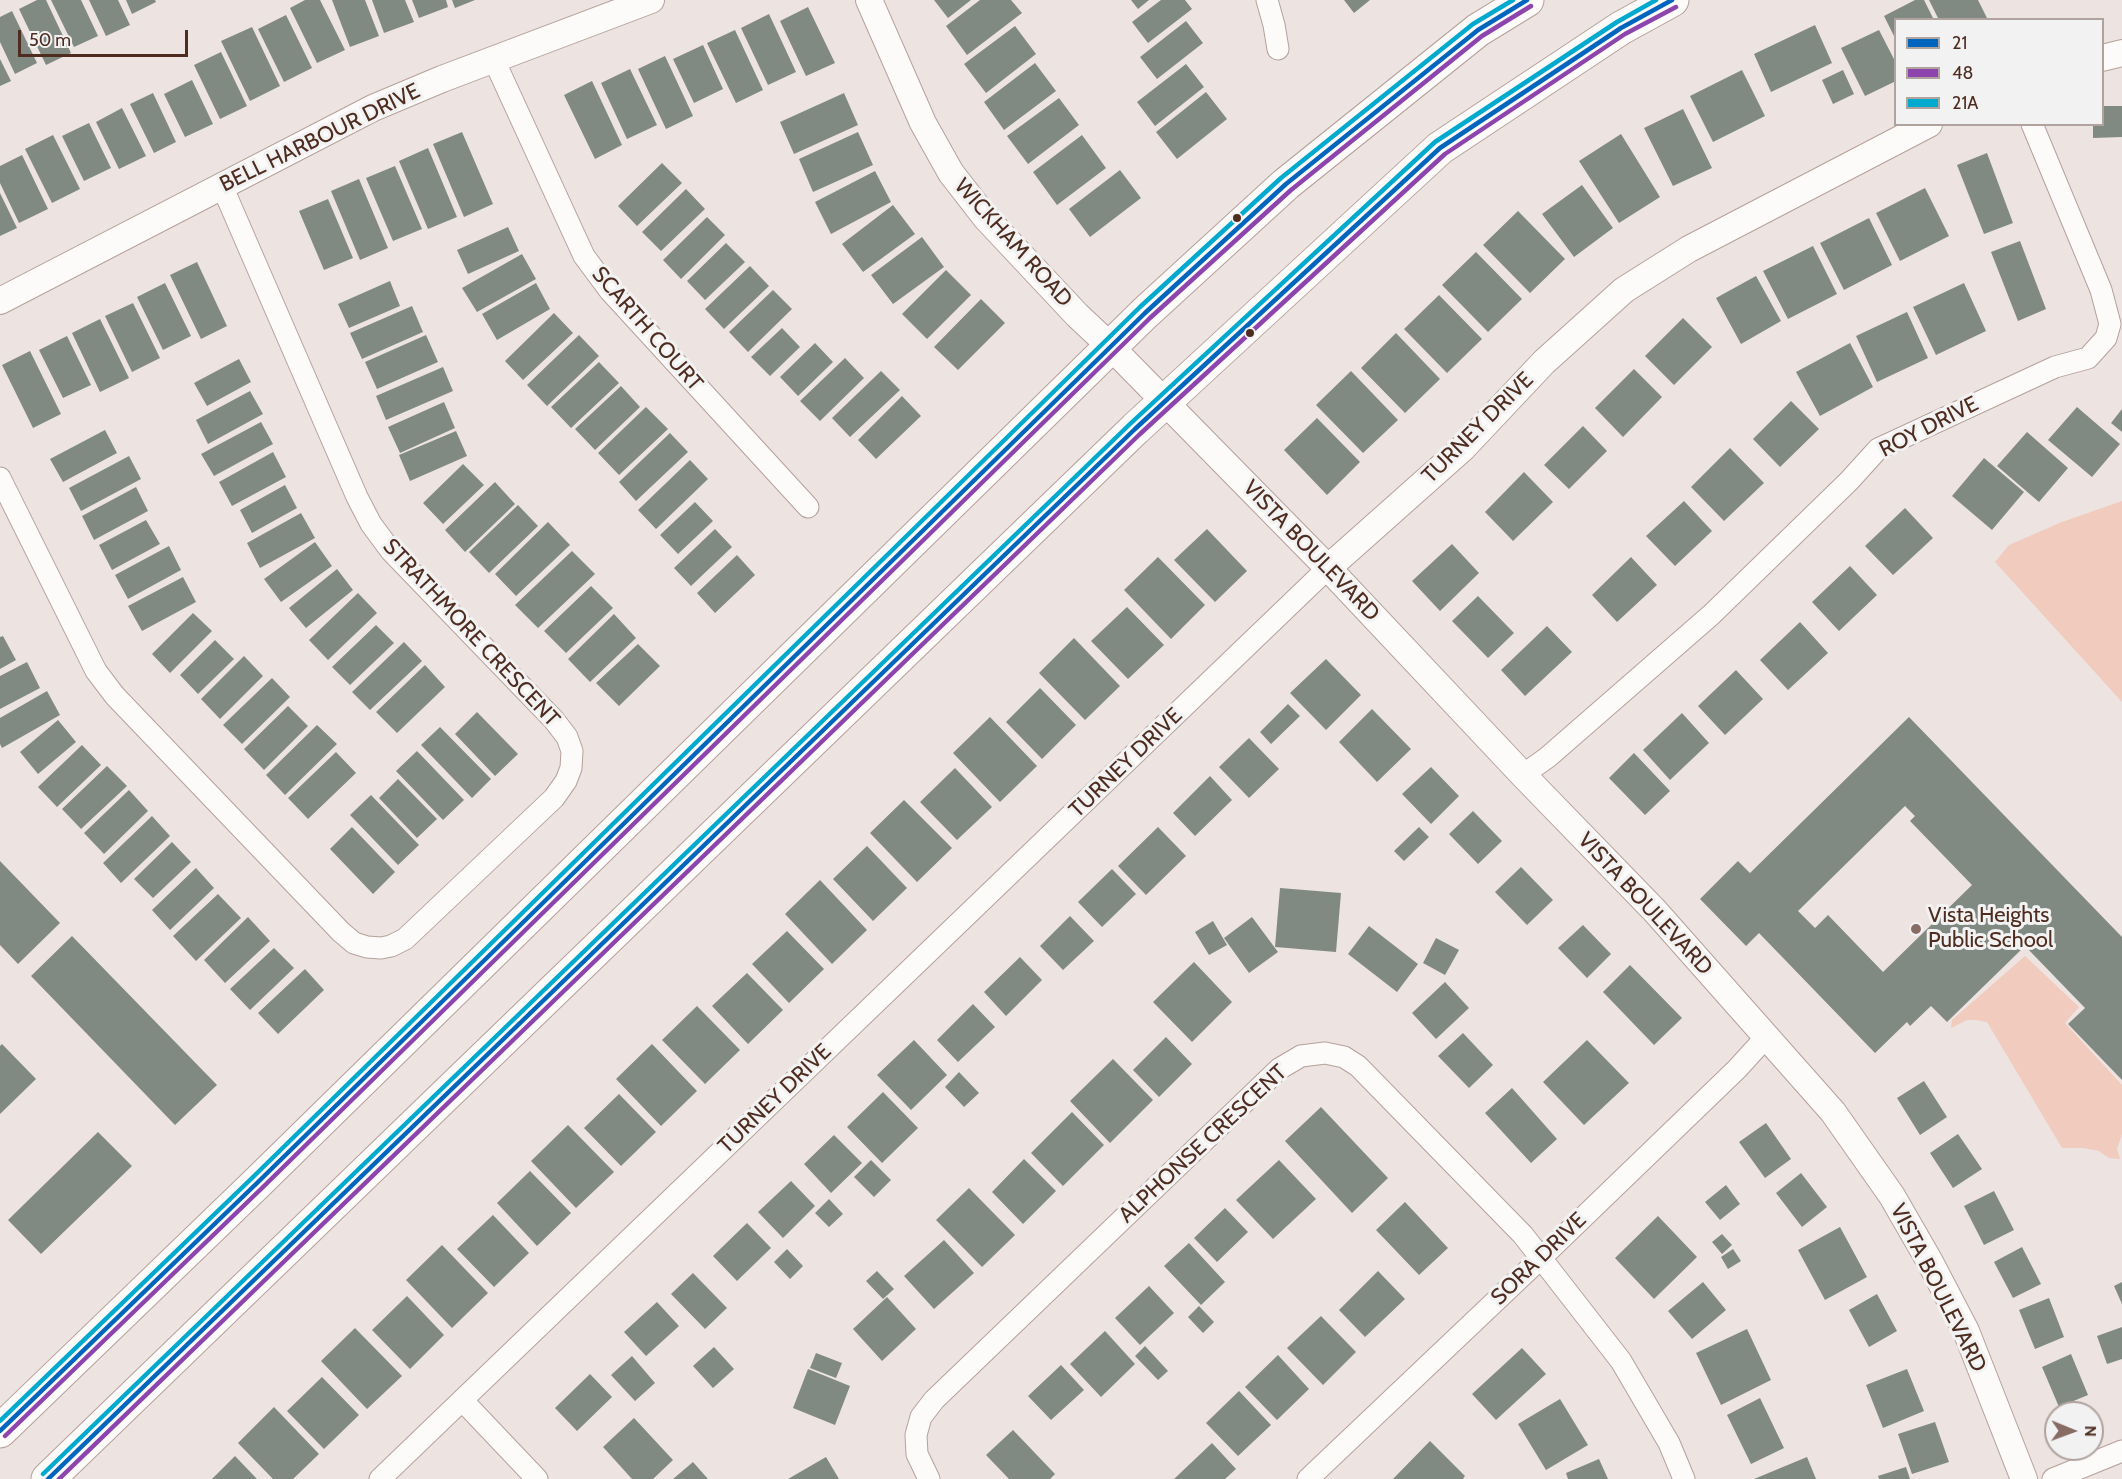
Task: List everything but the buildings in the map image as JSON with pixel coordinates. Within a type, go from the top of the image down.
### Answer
[{"type":"main road","points":[[0,1431],[273,1167],[1110,346],[1286,184],[1478,30],[1527,0]]},
{"type":"main road","points":[[48,1479],[1164,401],[1440,148],[1621,28],[1672,0]]},
{"type":"street","name":"BELL HARBOUR DRIVE","points":[[0,301],[373,108],[651,0]]},
{"type":"street","name":"WICKHAM ROAD","points":[[869,0],[923,123],[951,173],[986,218],[1077,315],[1164,401]]},
{"type":"street","points":[[1267,0],[1278,49]]},
{"type":"street","points":[[2104,58],[2122,53]]},
{"type":"street","name":"SCARTH COURT","points":[[494,60],[584,256],[610,291],[808,507]]},
{"type":"street","name":"TURNEY DRIVE","points":[[380,1479],[1328,568],[1463,448],[1544,362],[1624,290],[1689,249],[1925,126]]},
{"type":"street","name":"ROY DRIVE","points":[[1523,775],[1548,757],[1711,615],[1849,481],[1878,449],[2055,366],[2088,358],[2106,338],[2110,324],[2101,290],[2033,126]]},
{"type":"street","name":"STRATHMORE CRESCENT","points":[[0,478],[96,671],[115,696],[354,943],[381,948],[405,939],[554,798],[566,781],[571,768],[572,750],[567,737],[554,720],[410,572],[371,524],[357,497],[222,186]]},
{"type":"street","name":"VISTA BOULEVARD","points":[[1164,401],[1328,568],[1655,911],[1833,1112],[1892,1196],[1966,1331],[2024,1479]]},
{"type":"street","name":"SORA DRIVE","points":[[1314,1477],[1737,1069],[1767,1036]]},
{"type":"street","name":"ALPHONSE CRESCENT","points":[[929,1479],[917,1454],[916,1435],[921,1417],[934,1400],[1279,1069],[1302,1056],[1324,1053],[1344,1057],[1358,1066],[1523,1235],[1621,1361],[1669,1443],[1684,1479]]},
{"type":"street","points":[[462,1400],[537,1479]]},
{"type":"street","points":[[2053,1479],[2122,1451]]},
{"type":"shaded area","points":[[2122,501],[2122,702],[1995,562],[2009,545],[2062,522]]},
{"type":"shaded area","points":[[2025,956],[2079,1007],[2065,1023],[2122,1085],[2122,1134],[2117,1149],[2120,1159],[2109,1158],[2099,1151],[2062,1148],[1987,1022],[1967,1020],[1951,1028],[1952,1020]]},
{"type":"transit line","name":"21A","points":[[0,1421],[251,1179],[1140,307],[1281,178],[1473,24],[1513,0]]},
{"type":"transit line","name":"21","points":[[0,1431],[256,1184],[1145,313],[1286,184],[1478,30],[1527,0]]},
{"type":"transit line","name":"21A","points":[[43,1474],[1130,424],[1435,142],[1617,22],[1656,0]]},
{"type":"transit line","name":"21","points":[[48,1479],[1135,429],[1440,148],[1621,28],[1672,0]]},
{"type":"transit line","name":"48","points":[[5,1436],[261,1189],[1150,318],[1291,190],[1482,36],[1531,6]]},
{"type":"transit line","name":"48","points":[[59,1479],[1140,434],[1445,154],[1625,34],[1676,7]]},
{"type":"place","name":"Vista Heights Public School","points":[[1916,929]]}]
